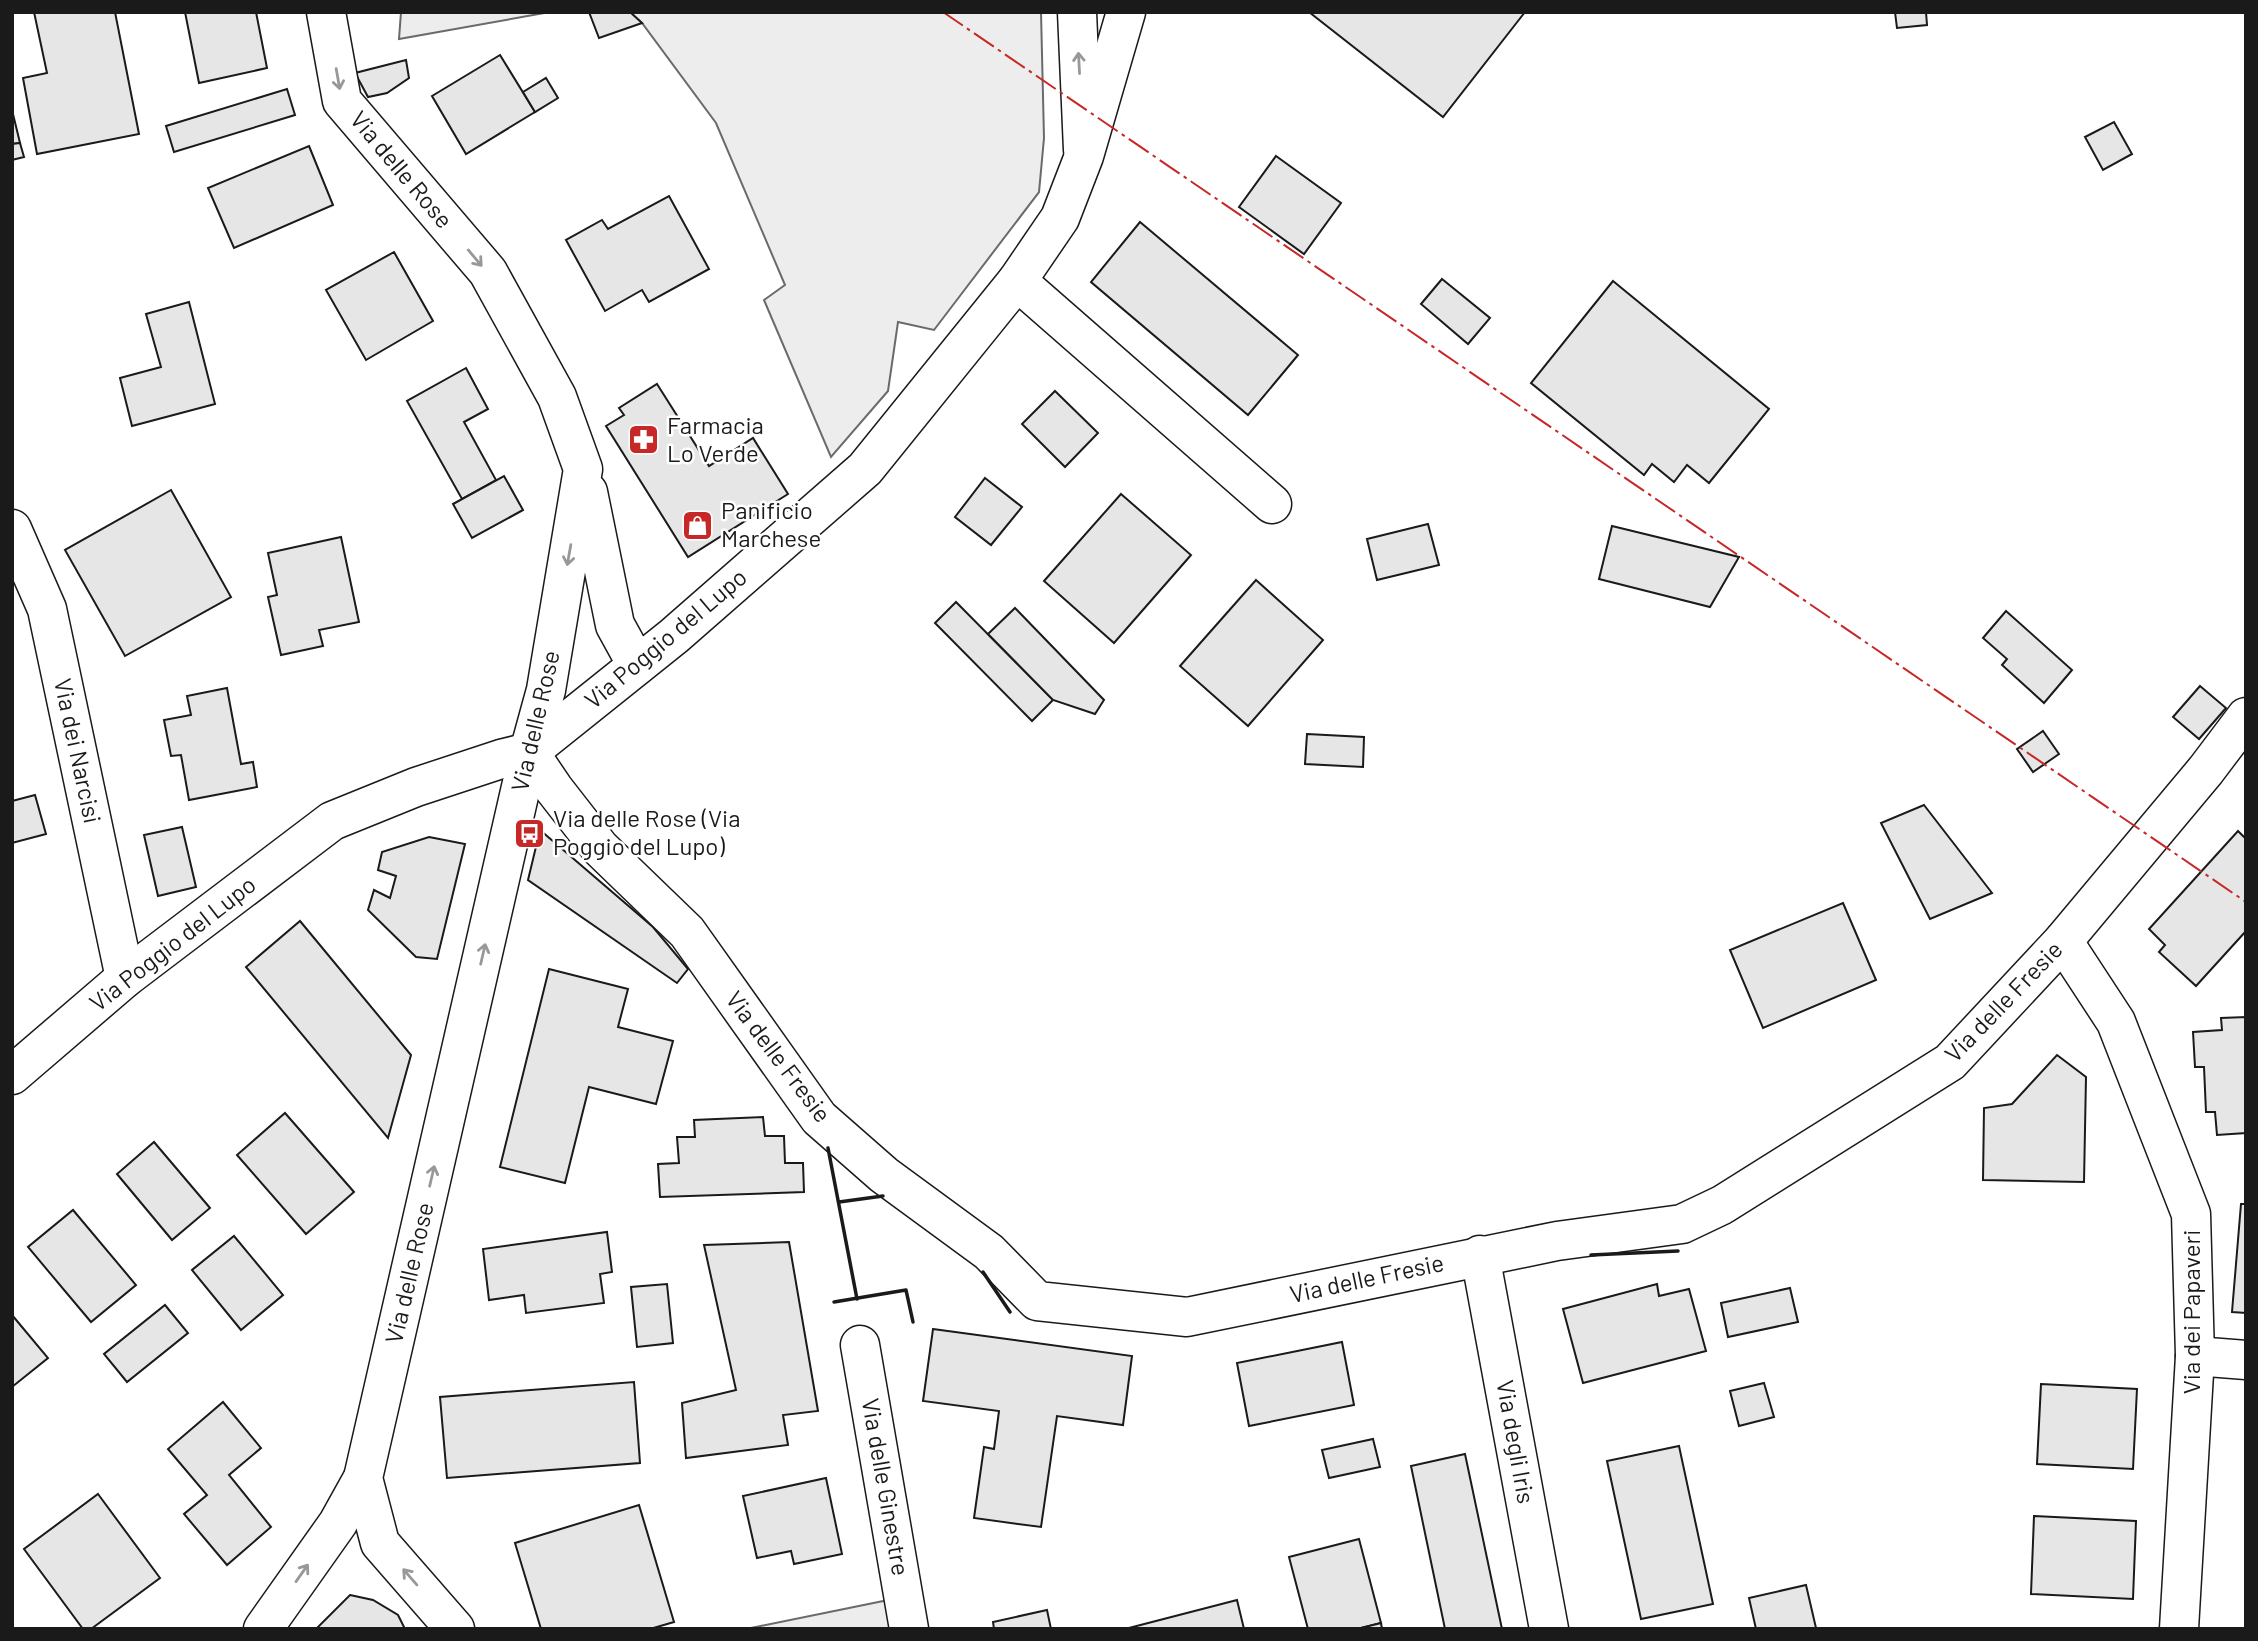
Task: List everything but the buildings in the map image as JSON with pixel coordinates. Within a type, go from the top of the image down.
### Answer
[{"type":"street","name":"Via delle Rose","points":[[326,12],[342,101],[488,272],[557,397],[583,469],[546,690],[363,1478],[380,1543],[455,1629]]},
{"type":"street","points":[[1077,12],[1084,156]]},
{"type":"street","name":"Via Poggio del Lupo","points":[[12,1075],[125,978],[332,821],[416,787],[530,752],[637,665],[865,469],[1017,281],[1060,218],[1084,156],[1126,12]]},
{"type":"street","points":[[1017,281],[1272,504]]},
{"type":"street","points":[[583,469],[615,625],[637,665]]},
{"type":"street","name":"Via dei Narcisi","points":[[12,529],[47,609],[125,978]]},
{"type":"street","name":"Via delle Fresie","points":[[530,752],[554,789],[600,848],[687,932],[819,1118],[884,1175],[989,1252],[1037,1301],[1187,1317],[1480,1255],[1557,1241],[1682,1224],[1722,1205],[1950,1062],[2063,941],[2206,770],[2246,717]]},
{"type":"street","name":"Via dei Papaveri","points":[[2063,941],[2116,1022],[2191,1214],[2195,1356],[2179,1629]]},
{"type":"street","name":"Via degli Iris","points":[[1480,1255],[1549,1629]]},
{"type":"street","name":"Via delle Ginestre","points":[[860,1345],[909,1629]]},
{"type":"street","points":[[2195,1356],[2246,1360]]},
{"type":"street","points":[[263,1629],[338,1523],[363,1478]]},
{"type":"shaded area","points":[[401,12],[550,12],[399,39]]},
{"type":"shaded area","points":[[630,12],[1041,12],[1044,138],[1039,192],[934,330],[898,322],[888,391],[831,457],[764,300],[785,285],[716,123],[642,23]]},
{"type":"shaded area","points":[[903,1597],[909,1629],[746,1629]]},
{"type":"wall","points":[[828,1148],[857,1299]]},
{"type":"wall","points":[[839,1202],[883,1196]]},
{"type":"wall","points":[[1591,1255],[1678,1251]]},
{"type":"wall","points":[[983,1272],[1010,1312]]},
{"type":"wall","points":[[834,1302],[906,1290],[913,1322]]},
{"type":"power","points":[[943,12],[2246,902]]},
{"type":"place","name":"Farmacia Lo Verde","points":[[644,440]]},
{"type":"place","name":"Panificio Marchese","points":[[698,525]]},
{"type":"place","name":"Via delle Rose (Via Poggio del Lupo)","points":[[530,833]]}]
